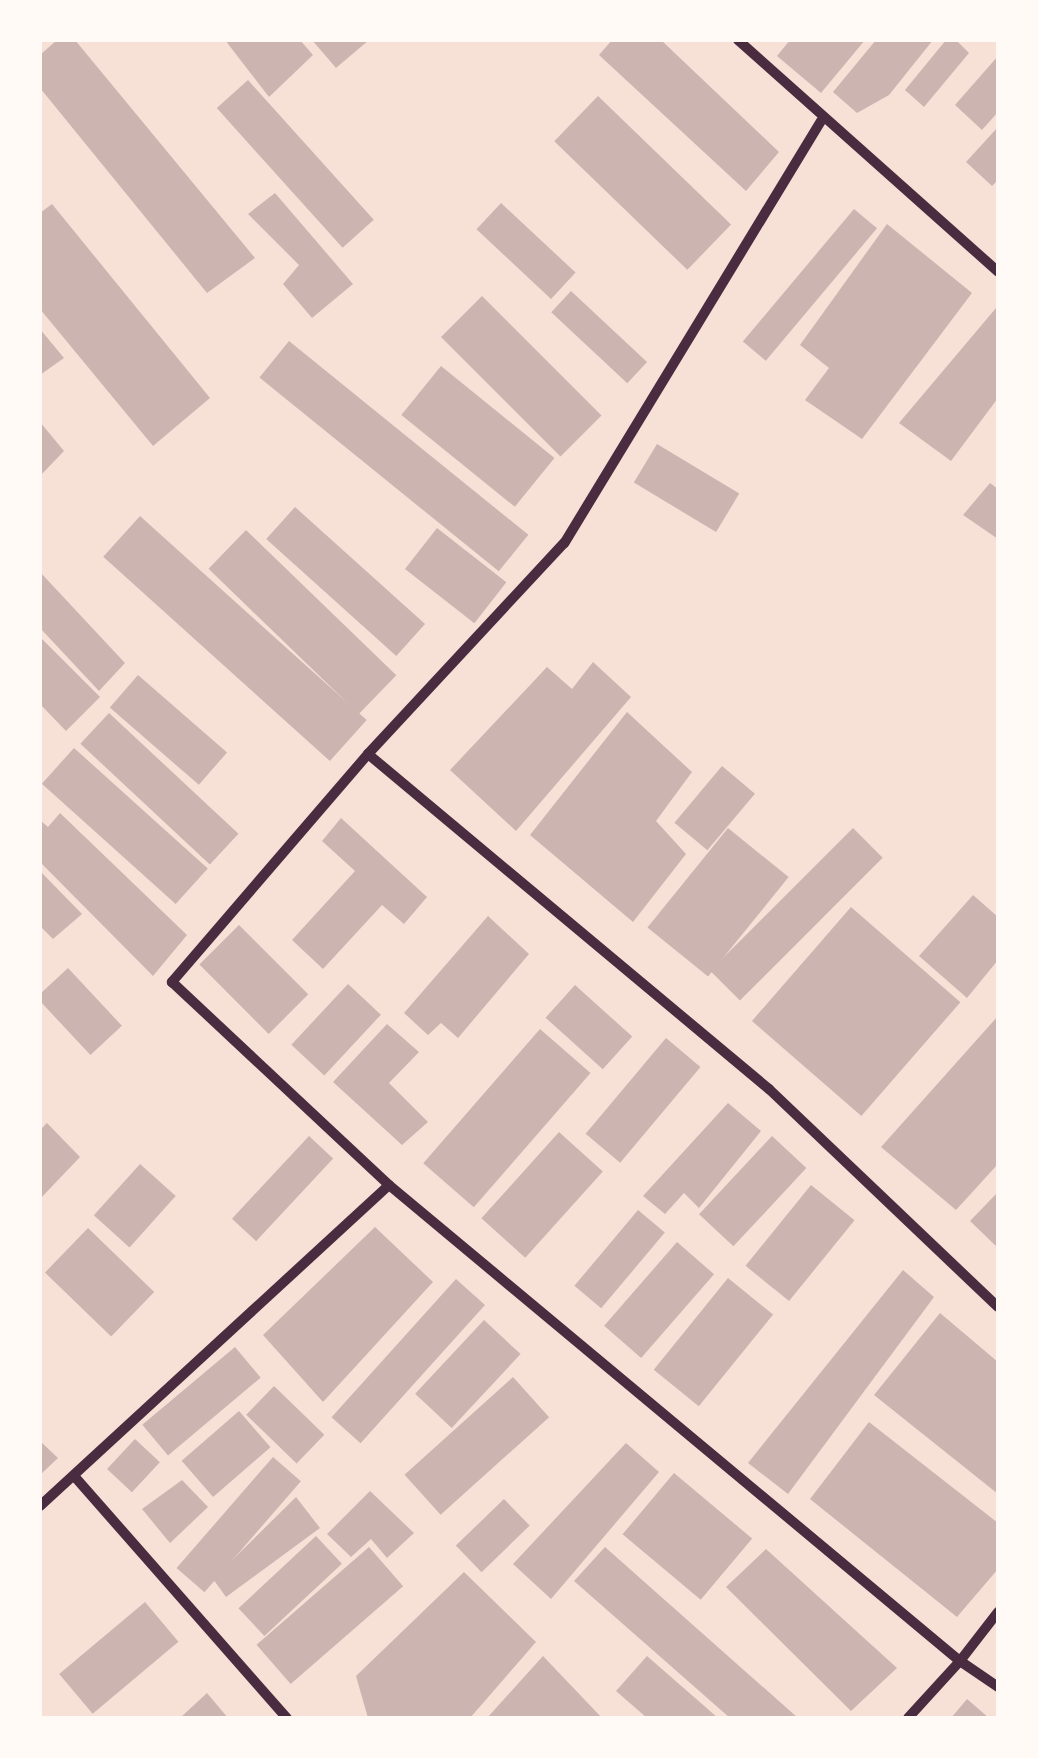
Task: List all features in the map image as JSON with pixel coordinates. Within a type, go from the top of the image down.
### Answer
[{"type":"street","points":[[738,40],[821,121],[998,272]]},
{"type":"street","points":[[821,121],[564,543],[368,754],[172,982],[388,1184],[960,1661],[998,1687]]},
{"type":"street","points":[[368,754],[768,1089],[998,1307]]},
{"type":"street","points":[[40,1506],[75,1478],[388,1184]]},
{"type":"street","points":[[75,1478],[288,1718]]},
{"type":"street","points":[[908,1718],[998,1612]]},
{"type":"building","points":[[57,40],[75,40],[255,258],[207,293],[40,88],[40,55]]},
{"type":"building","points":[[225,40],[300,40],[313,55],[269,97]]},
{"type":"building","points":[[312,40],[369,40],[336,68]]},
{"type":"building","points":[[612,40],[661,40],[779,152],[746,191],[599,55]]},
{"type":"building","points":[[790,40],[865,40],[821,93],[777,56]]},
{"type":"building","points":[[876,40],[933,40],[889,95],[857,113],[833,92]]},
{"type":"building","points":[[946,40],[956,40],[969,53],[924,107],[905,90]]},
{"type":"building","points":[[998,56],[998,112],[982,130],[955,105]]},
{"type":"building","points":[[248,80],[374,220],[343,248],[217,108]]},
{"type":"building","points":[[598,96],[731,225],[687,270],[554,141]]},
{"type":"building","points":[[998,127],[998,180],[992,186],[966,162]]},
{"type":"building","points":[[275,193],[353,284],[312,318],[283,284],[299,265],[248,214]]},
{"type":"building","points":[[501,203],[576,273],[551,299],[476,229]]},
{"type":"building","points":[[52,204],[210,398],[153,446],[40,309],[40,213]]},
{"type":"building","points":[[854,209],[877,228],[766,361],[743,342]]},
{"type":"building","points":[[887,224],[972,293],[862,439],[805,400],[829,368],[800,345]]},
{"type":"building","points":[[571,291],[647,362],[627,383],[551,312]]},
{"type":"building","points":[[482,296],[602,416],[560,457],[441,337]]},
{"type":"building","points":[[996,308],[998,398],[951,461],[899,423]]},
{"type":"building","points":[[40,329],[64,358],[40,375]]},
{"type":"building","points":[[289,341],[528,535],[499,571],[259,378]]},
{"type":"building","points":[[441,366],[554,458],[515,507],[401,415]]},
{"type":"building","points":[[40,422],[64,451],[40,476]]},
{"type":"building","points":[[657,444],[739,493],[716,532],[634,483]]},
{"type":"building","points":[[990,483],[998,489],[998,539],[963,515]]},
{"type":"building","points":[[295,507],[425,624],[396,656],[266,539]]},
{"type":"building","points":[[140,516],[367,720],[330,761],[103,557]]},
{"type":"building","points":[[437,528],[506,582],[474,623],[405,569]]},
{"type":"building","points":[[246,530],[396,675],[359,714],[208,569]]},
{"type":"building","points":[[40,572],[125,663],[99,691],[40,628]]},
{"type":"building","points":[[40,637],[100,697],[66,731],[40,704]]},
{"type":"building","points":[[593,662],[631,697],[516,831],[450,770],[547,667],[572,689]]},
{"type":"building","points":[[138,675],[227,752],[199,785],[110,707]]},
{"type":"building","points":[[627,712],[692,772],[656,821],[686,854],[633,922],[530,835]]},
{"type":"building","points":[[109,713],[238,834],[210,864],[80,744]]},
{"type":"building","points":[[74,748],[208,868],[176,904],[42,784]]},
{"type":"building","points":[[722,766],[755,794],[707,850],[674,823]]},
{"type":"building","points":[[60,813],[187,935],[153,976],[40,862],[40,820],[48,827]]},
{"type":"building","points":[[341,818],[427,897],[404,924],[382,905],[323,969],[292,940],[355,871],[322,841]]},
{"type":"building","points":[[728,828],[789,877],[708,977],[647,927]]},
{"type":"building","points":[[853,828],[883,858],[740,1001],[710,971]]},
{"type":"building","points":[[40,871],[82,914],[53,939],[40,926]]},
{"type":"building","points":[[973,895],[998,917],[998,960],[967,998],[919,956]]},
{"type":"building","points":[[851,907],[960,1002],[861,1116],[752,1021]]},
{"type":"building","points":[[488,916],[529,954],[458,1038],[441,1023],[428,1035],[404,1013]]},
{"type":"building","points":[[239,925],[308,994],[269,1034],[199,965]]},
{"type":"building","points":[[68,968],[122,1026],[90,1055],[40,1001],[40,994]]},
{"type":"building","points":[[348,984],[381,1015],[324,1075],[291,1045]]},
{"type":"building","points":[[575,985],[632,1037],[603,1069],[546,1018]]},
{"type":"building","points":[[998,1016],[998,1164],[956,1210],[881,1147]]},
{"type":"building","points":[[387,1024],[419,1052],[389,1083],[428,1122],[402,1145],[333,1082]]},
{"type":"building","points":[[540,1029],[591,1073],[474,1207],[423,1163]]},
{"type":"building","points":[[666,1038],[700,1067],[620,1163],[586,1134]]},
{"type":"building","points":[[728,1103],[761,1131],[699,1208],[684,1193],[665,1214],[643,1196]]},
{"type":"building","points":[[47,1123],[80,1157],[40,1199],[40,1130]]},
{"type":"building","points":[[559,1132],[603,1171],[525,1258],[481,1218]]},
{"type":"building","points":[[309,1136],[333,1159],[256,1241],[232,1219]]},
{"type":"building","points":[[772,1136],[806,1168],[733,1246],[699,1214]]},
{"type":"building","points":[[140,1164],[176,1196],[130,1247],[94,1215]]},
{"type":"building","points":[[811,1185],[855,1220],[789,1301],[746,1266]]},
{"type":"building","points":[[998,1192],[998,1248],[970,1221]]},
{"type":"building","points":[[638,1210],[665,1232],[601,1308],[574,1286]]},
{"type":"building","points":[[375,1227],[433,1282],[323,1402],[263,1335]]},
{"type":"building","points":[[88,1228],[154,1292],[111,1337],[45,1273]]},
{"type":"building","points":[[677,1242],[714,1274],[641,1358],[604,1326]]},
{"type":"building","points":[[903,1270],[934,1297],[788,1494],[748,1463]]},
{"type":"building","points":[[728,1278],[773,1315],[699,1406],[654,1370]]},
{"type":"building","points":[[456,1279],[485,1305],[361,1443],[332,1417]]},
{"type":"building","points":[[940,1313],[998,1362],[998,1494],[874,1395]]},
{"type":"building","points":[[484,1320],[521,1354],[452,1428],[415,1394]]},
{"type":"building","points":[[235,1347],[261,1378],[168,1455],[142,1425]]},
{"type":"building","points":[[513,1377],[549,1417],[441,1515],[405,1475]]},
{"type":"building","points":[[274,1386],[324,1435],[297,1463],[246,1415]]},
{"type":"building","points":[[239,1411],[270,1447],[213,1497],[182,1461]]},
{"type":"building","points":[[869,1422],[998,1523],[998,1569],[957,1617],[810,1499]]},
{"type":"building","points":[[135,1439],[160,1462],[132,1492],[107,1469]]},
{"type":"building","points":[[40,1441],[58,1458],[40,1475]]},
{"type":"building","points":[[626,1443],[659,1472],[551,1599],[513,1564]]},
{"type":"building","points":[[273,1457],[301,1481],[204,1592],[177,1568]]},
{"type":"building","points":[[674,1473],[752,1539],[701,1600],[623,1534]]},
{"type":"building","points":[[182,1480],[208,1507],[170,1543],[142,1509]]},
{"type":"building","points":[[370,1491],[414,1533],[387,1558],[371,1539],[351,1557],[327,1534]]},
{"type":"building","points":[[296,1497],[320,1528],[226,1597],[213,1579]]},
{"type":"building","points":[[504,1499],[530,1526],[482,1572],[456,1546]]},
{"type":"building","points":[[316,1536],[342,1564],[264,1636],[238,1608]]},
{"type":"building","points":[[369,1547],[403,1586],[291,1684],[257,1645]]},
{"type":"building","points":[[605,1547],[798,1718],[730,1718],[574,1581]]},
{"type":"building","points":[[766,1549],[897,1668],[851,1711],[726,1587]]},
{"type":"building","points":[[464,1572],[536,1642],[470,1718],[368,1718],[356,1676]]},
{"type":"building","points":[[145,1602],[178,1642],[93,1714],[59,1674]]},
{"type":"building","points":[[543,1656],[602,1718],[487,1718]]},
{"type":"building","points":[[647,1656],[718,1718],[647,1718],[616,1691]]},
{"type":"building","points":[[207,1693],[228,1718],[180,1718]]},
{"type":"building","points":[[967,1699],[989,1718],[951,1718]]}]
